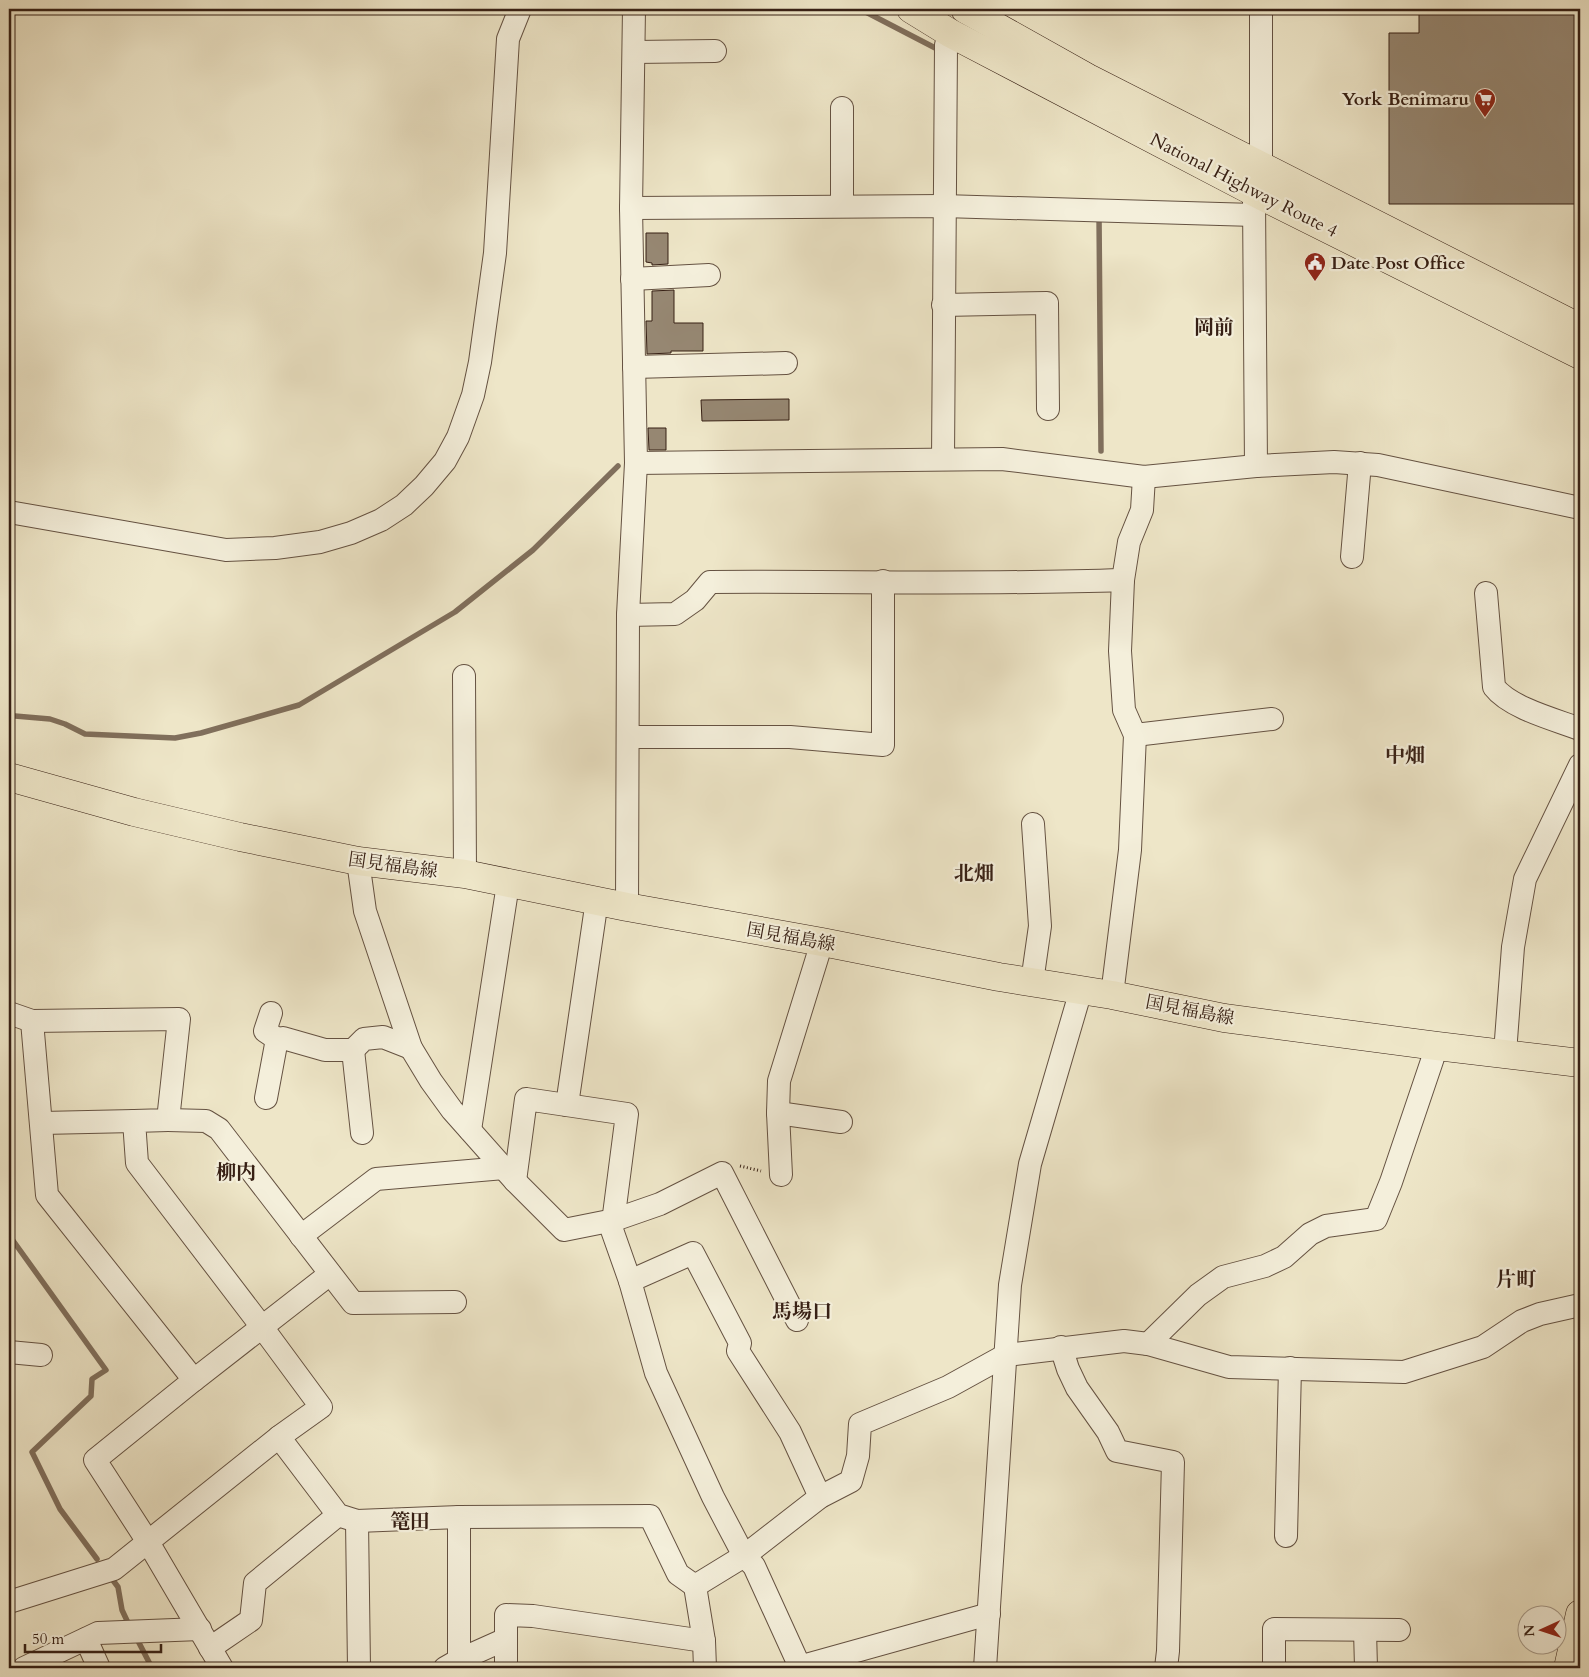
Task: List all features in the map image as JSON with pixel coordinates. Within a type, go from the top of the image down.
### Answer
[{"type":"main road","name":"National Highway Route 4","points":[[911,9],[950,33],[1580,355]]},
{"type":"main road","name":"National Highway Route 4","points":[[965,9],[1088,78],[1256,191],[1580,328]]},
{"type":"main road","name":"国見福島線","points":[[9,777],[134,812],[240,837],[358,861],[465,874],[628,907],[1032,982],[1112,995],[1224,1018],[1580,1063]]},
{"type":"main road","points":[[1568,1668],[1580,1614]]},
{"type":"street","points":[[9,512],[226,550],[275,548],[320,542],[351,533],[381,520],[404,505],[424,486],[445,461],[458,437],[473,395],[480,362],[495,253],[508,39],[520,9]]},
{"type":"street","points":[[628,907],[628,615],[636,463],[632,279],[634,9]]},
{"type":"street","points":[[1256,466],[1256,191],[1261,9]]},
{"type":"street","points":[[943,459],[941,209],[946,45],[950,33]]},
{"type":"street","points":[[635,52],[715,52]]},
{"type":"street","points":[[842,108],[842,206]]},
{"type":"street","points":[[632,208],[842,206],[941,209],[1256,191]]},
{"type":"street","points":[[632,279],[709,274]]},
{"type":"street","points":[[943,305],[1048,304],[1048,408]]},
{"type":"street","points":[[634,366],[786,363]]},
{"type":"street","points":[[636,463],[1002,459],[1144,477],[1256,466],[1334,462],[1360,463],[1378,465],[1580,508]]},
{"type":"street","points":[[1352,557],[1360,463]]},
{"type":"street","points":[[1112,995],[1130,850],[1135,735],[1124,710],[1120,651],[1123,580],[1129,542],[1142,510],[1144,477]]},
{"type":"street","points":[[628,615],[675,614],[695,600],[710,582],[883,581],[1025,583],[1123,580]]},
{"type":"street","points":[[628,737],[790,737],[883,745],[883,581]]},
{"type":"street","points":[[1486,593],[1494,687],[1500,694],[1530,711],[1580,729]]},
{"type":"street","points":[[464,676],[465,874]]},
{"type":"street","points":[[1135,735],[1272,720]]},
{"type":"street","points":[[1505,1053],[1513,947],[1525,879],[1580,765]]},
{"type":"street","points":[[1032,982],[1040,926],[1033,824]]},
{"type":"street","points":[[358,861],[365,911],[411,1048],[431,1081],[470,1130],[510,1175],[564,1230],[614,1220],[660,1204],[722,1173],[797,1320]]},
{"type":"street","points":[[470,1130],[508,884]]},
{"type":"street","points":[[567,1105],[597,900]]},
{"type":"street","points":[[781,1175],[778,1113],[779,1082],[822,942]]},
{"type":"street","points":[[985,1668],[1010,1285],[1030,1164],[1081,990]]},
{"type":"street","points":[[9,1013],[32,1020],[179,1019],[168,1120]]},
{"type":"street","points":[[271,1013],[266,1031],[277,1039],[283,1038],[325,1050],[354,1050],[364,1039],[384,1037],[411,1048]]},
{"type":"street","points":[[32,1020],[47,1195],[194,1380]]},
{"type":"street","points":[[266,1098],[277,1039]]},
{"type":"street","points":[[1148,1344],[1198,1294],[1224,1277],[1265,1266],[1284,1257],[1310,1234],[1326,1226],[1376,1219],[1391,1182],[1437,1046]]},
{"type":"street","points":[[354,1050],[362,1133]]},
{"type":"street","points":[[510,1175],[526,1099],[627,1114],[612,1230],[630,1281],[656,1373],[713,1497],[744,1556],[754,1566],[798,1668],[989,1614]]},
{"type":"street","points":[[778,1113],[841,1122]]},
{"type":"street","points":[[9,1602],[114,1569],[278,1437],[321,1407],[137,1163],[134,1121]]},
{"type":"street","points":[[42,1123],[206,1121],[219,1129],[353,1303],[455,1302]]},
{"type":"street","points":[[301,1236],[376,1179],[510,1175]]},
{"type":"street","points":[[630,1281],[693,1253],[740,1343],[738,1351],[790,1432],[820,1496]]},
{"type":"street","points":[[222,1668],[148,1542],[95,1460],[330,1274]]},
{"type":"street","points":[[695,1586],[744,1556],[820,1496],[851,1481],[858,1456],[860,1424],[948,1386],[1006,1355],[1124,1340],[1148,1344],[1229,1367],[1404,1372],[1482,1346],[1522,1321],[1540,1314],[1580,1305]]},
{"type":"street","points":[[1061,1347],[1077,1388],[1108,1432],[1117,1451],[1173,1462],[1166,1668]]},
{"type":"street","points":[[9,1352],[41,1355]]},
{"type":"street","points":[[1286,1536],[1290,1368]]},
{"type":"street","points":[[278,1437],[348,1518],[359,1668]]},
{"type":"street","points":[[24,1668],[98,1634],[134,1632],[205,1639],[251,1620],[255,1583],[348,1518],[650,1516],[678,1574],[695,1586],[704,1641],[706,1668]]},
{"type":"street","points":[[459,1517],[452,1664],[506,1639]]},
{"type":"street","points":[[506,1668],[506,1615],[533,1616],[704,1641]]},
{"type":"street","points":[[1274,1668],[1274,1629],[1399,1630]]},
{"type":"street","points":[[1364,1630],[1366,1668]]},
{"type":"street","points":[[86,1639],[99,1668]]},
{"type":"path","points":[[722,1173],[735,1165],[781,1175]]},
{"type":"building","name":"York Benimaru","points":[[1419,9],[1580,9],[1580,204],[1389,204],[1389,33],[1419,33]]},
{"type":"building","points":[[646,233],[668,233],[668,264],[652,265],[652,263],[646,262]]},
{"type":"building","points":[[674,290],[674,323],[703,323],[703,351],[671,351],[671,353],[647,354],[646,321],[652,321],[652,291]]},
{"type":"building","points":[[789,399],[789,420],[702,421],[701,400]]},
{"type":"building","points":[[648,428],[666,428],[666,450],[649,450]]},
{"type":"waterway","points":[[860,9],[941,51]]},
{"type":"waterway","points":[[1099,215],[1101,451]]},
{"type":"waterway","points":[[15,716],[50,719],[85,734],[175,738],[201,733],[299,705],[455,612],[533,550],[618,466]]},
{"type":"waterway","points":[[9,1235],[106,1370],[92,1379],[91,1396],[32,1452],[60,1509],[97,1559]]},
{"type":"waterway","points":[[112,1579],[118,1587],[122,1610],[130,1627]]},
{"type":"waterway","points":[[136,1637],[152,1668]]},
{"type":"place","name":"York Benimaru","points":[[1485,118]]},
{"type":"place","name":"Date Post Office","points":[[1315,282]]},
{"type":"district","name":"岡前","points":[[1214,327]]},
{"type":"district","name":"中畑","points":[[1405,755]]},
{"type":"district","name":"北畑","points":[[974,873]]},
{"type":"district","name":"柳内","points":[[236,1172]]},
{"type":"district","name":"片町","points":[[1516,1279]]},
{"type":"district","name":"馬場口","points":[[802,1311]]},
{"type":"district","name":"篭田","points":[[410,1521]]}]
